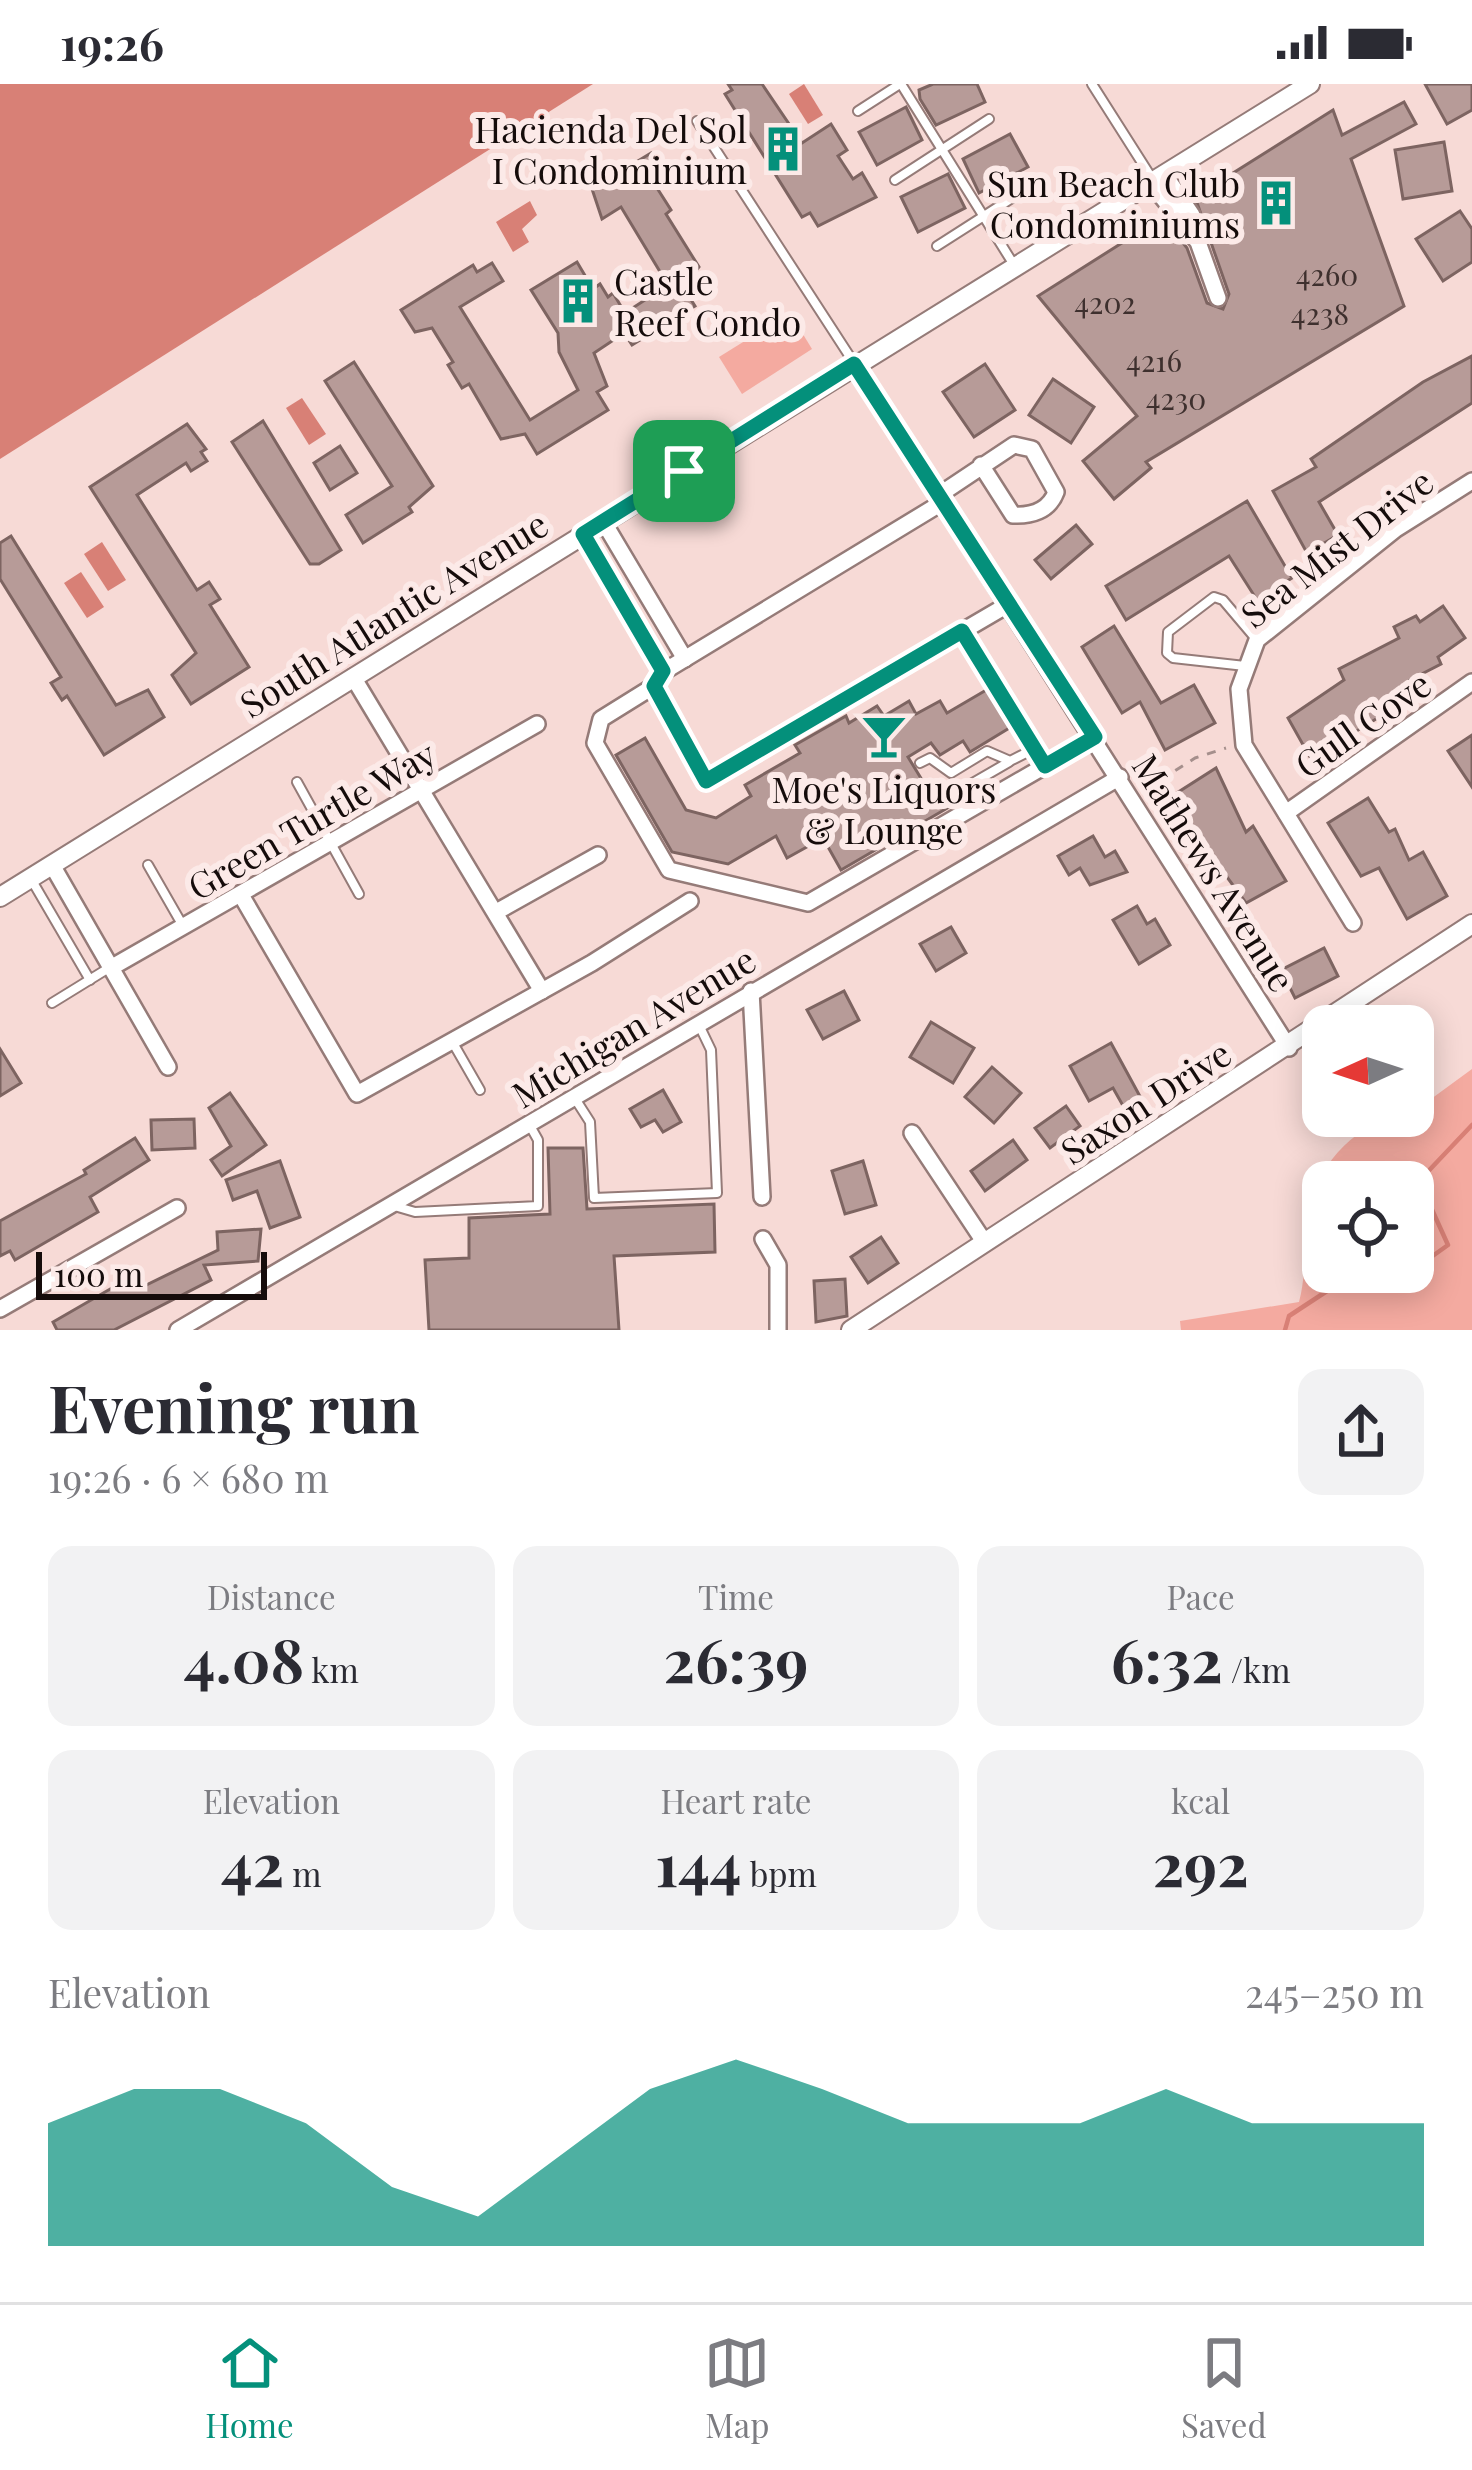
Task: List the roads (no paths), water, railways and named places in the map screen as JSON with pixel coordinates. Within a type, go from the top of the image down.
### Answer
[{"type":"street","name":"South Atlantic Avenue","points":[[4,889],[52,865],[1310,84]]},
{"type":"street","points":[[1156,179],[1190,232],[1218,298]]},
{"type":"street","name":"Mathews Avenue","points":[[854,364],[1289,1048]]},
{"type":"street","points":[[981,465],[1013,515],[1029,516],[1052,502],[1056,492],[1033,449],[1014,445],[981,465],[941,498],[685,658],[601,719],[595,743],[669,870],[808,903],[1095,737]]},
{"type":"street","name":"Sea Mist Drive","points":[[1353,922],[1244,745],[1239,688],[1257,640],[1396,530],[1472,482]]},
{"type":"street","points":[[603,521],[685,658]]},
{"type":"street","points":[[583,534],[706,781],[1009,604]]},
{"type":"street","points":[[353,677],[498,911],[542,992]]},
{"type":"street","name":"Gull Cove","points":[[1286,813],[1472,682]]},
{"type":"street","name":"Green Turtle Way","points":[[114,966],[537,724]]},
{"type":"street","name":"Michigan Avenue","points":[[178,1330],[1120,777]]},
{"type":"street","points":[[498,911],[598,856]]},
{"type":"street","points":[[52,865],[168,1066]]},
{"type":"street","points":[[242,895],[357,1094],[542,992],[690,902]]},
{"type":"street","name":"Saxon Drive","points":[[851,1330],[1289,1048],[1472,924]]},
{"type":"street","points":[[751,992],[762,1197]]},
{"type":"street","points":[[912,1133],[985,1244]]},
{"type":"street","points":[[0,1309],[177,1208]]},
{"type":"street","points":[[763,1239],[778,1265],[778,1330]]},
{"type":"lane","points":[[858,111],[900,84],[1015,266]]},
{"type":"lane","points":[[1092,84],[1156,179]]},
{"type":"lane","points":[[895,180],[989,119]]},
{"type":"lane","points":[[697,121],[854,364]]},
{"type":"lane","points":[[937,246],[1034,184]]},
{"type":"lane","points":[[1245,666],[1173,658],[1167,653],[1168,632],[1214,597],[1223,600],[1257,640]]},
{"type":"lane","points":[[962,631],[1045,766]]},
{"type":"lane","points":[[952,796],[1034,748]]},
{"type":"lane","points":[[920,763],[930,758],[951,773],[987,751],[1010,761]]},
{"type":"lane","points":[[297,782],[358,894]]},
{"type":"lane","points":[[148,865],[183,927]]},
{"type":"lane","points":[[30,878],[90,980]]},
{"type":"lane","points":[[52,1003],[114,966]]},
{"type":"lane","points":[[573,1096],[590,1121],[594,1198],[717,1193],[711,1049],[698,1023]]},
{"type":"lane","points":[[452,1041],[480,1090]]},
{"type":"lane","points":[[390,1205],[415,1212],[538,1206],[538,1140],[528,1123]]},
{"type":"waterway","points":[[1434,1165],[1472,1125]]},
{"type":"waterway","points":[[1434,1214],[1448,1245],[1434,1255]]},
{"type":"waterway","points":[[1285,1330],[1289,1316],[1324,1293]]},
{"type":"place","name":"Hacienda Del Sol I Condominium","points":[[783,149]]},
{"type":"place","name":"Sun Beach Club Condominiums","points":[[1276,203]]},
{"type":"place","name":"Castle Reef Condo","points":[[578,301]]},
{"type":"place","name":"Moe's Liquors & Lounge","points":[[884,736]]}]
